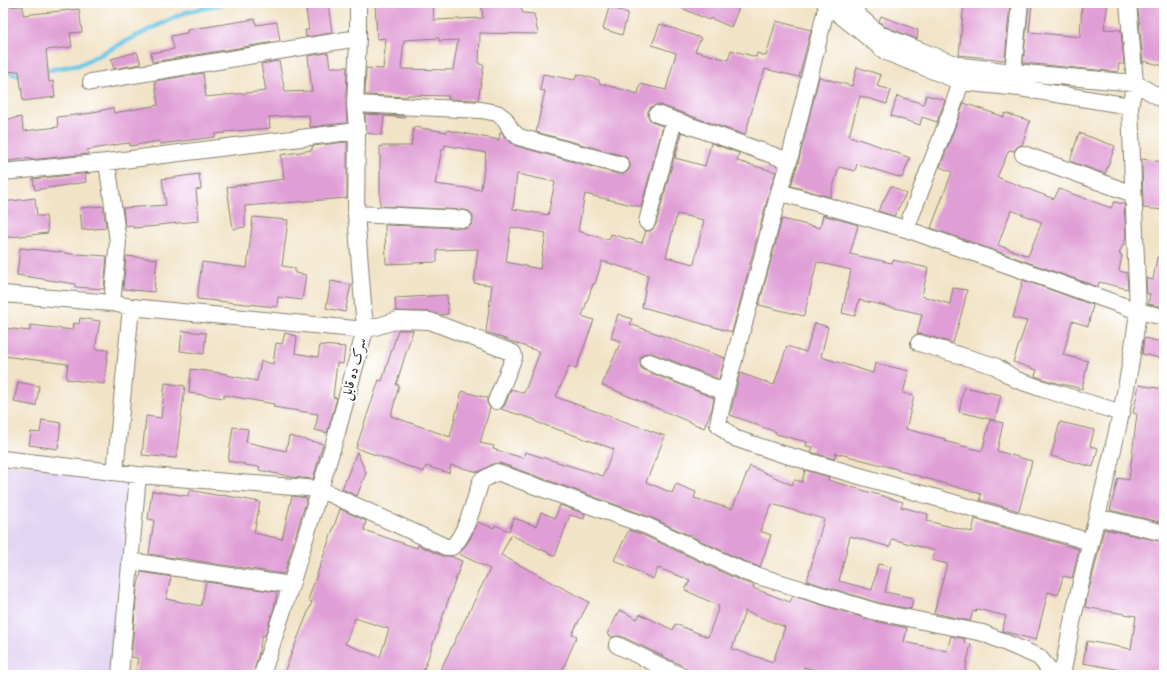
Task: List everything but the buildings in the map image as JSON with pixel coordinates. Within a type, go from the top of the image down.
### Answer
[{"type":"street","name":"سرک ده قابل","points":[[262,675],[336,436],[365,330],[356,214],[358,3]]},
{"type":"street","points":[[848,3],[860,17],[879,34],[963,66],[1135,83],[1164,100]]},
{"type":"street","points":[[1013,72],[1020,3]]},
{"type":"street","points":[[1062,675],[1073,619],[1122,413],[1138,311],[1130,106],[1135,83],[1128,3]]},
{"type":"street","points":[[1091,542],[779,453],[734,438],[718,424],[725,392],[761,262],[778,192],[789,161],[826,4],[886,52],[961,82],[1020,88],[1130,106]]},
{"type":"street","points":[[91,82],[358,38]]},
{"type":"street","points":[[906,229],[961,82]]},
{"type":"street","points":[[356,104],[481,110],[497,113],[505,119],[512,130],[519,137],[621,165]]},
{"type":"street","points":[[657,114],[789,161]]},
{"type":"street","points":[[647,222],[674,120]]},
{"type":"street","points":[[3,172],[107,162],[357,131]]},
{"type":"street","points":[[1023,154],[1133,194]]},
{"type":"street","points":[[107,162],[118,242],[112,303]]},
{"type":"street","points":[[778,192],[906,229],[1138,311],[1164,317]]},
{"type":"street","points":[[356,214],[464,219]]},
{"type":"street","points":[[3,294],[112,303],[131,307],[365,330],[398,320],[430,321],[513,353],[514,357],[496,401]]},
{"type":"street","points":[[115,472],[131,307]]},
{"type":"street","points":[[918,343],[995,366],[1017,380],[1122,413]]},
{"type":"street","points":[[649,362],[725,392]]},
{"type":"street","points":[[3,459],[115,472],[319,489],[446,546],[452,547],[464,530],[481,481],[497,472],[647,526],[744,572],[876,612],[984,633],[1039,656],[1054,675]]},
{"type":"street","points":[[120,675],[138,474]]},
{"type":"street","points":[[1097,517],[1164,533]]},
{"type":"street","points":[[130,561],[291,585]]},
{"type":"street","points":[[617,646],[679,675]]},
{"type":"shaded area","points":[[3,463],[144,478],[125,675],[3,675]]},
{"type":"waterway","points":[[43,71],[82,64],[184,13],[225,3]]},
{"type":"waterway","points":[[3,69],[16,75],[25,74]]}]
